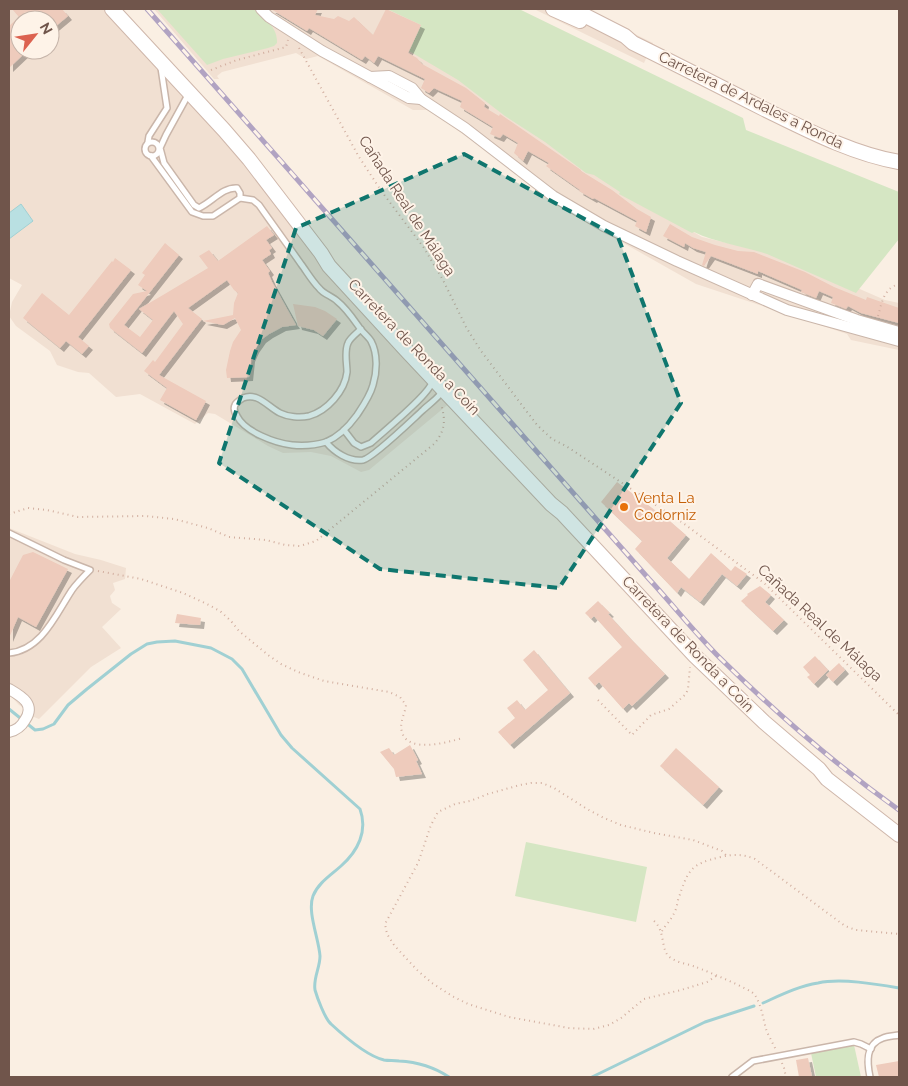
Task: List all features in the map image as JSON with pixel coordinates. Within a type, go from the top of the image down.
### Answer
[{"type":"main road","name":"Carretera de Ronda a Coín","points":[[112,9],[249,159],[329,266],[438,389],[562,513],[692,652],[764,722],[819,769],[899,826]]},
{"type":"main road","name":"Carretera de Ardales a Ronda","points":[[553,9],[623,41],[633,43]]},
{"type":"main road","name":"Carretera de Ardales a Ronda","points":[[572,9],[625,36],[633,43],[800,127],[843,146],[890,161],[899,162]]},
{"type":"main road","name":"Carretera de Ronda a Coín","points":[[321,253],[472,407],[554,501],[562,513]]},
{"type":"main road","points":[[417,349],[425,364],[440,380],[438,389],[448,388],[462,403],[472,407]]},
{"type":"main road","name":"Carretera de Ronda a Coín","points":[[819,769],[827,779],[899,835]]},
{"type":"street","points":[[261,9],[290,32],[322,51],[410,98],[421,99],[465,128],[553,196],[604,226],[787,310],[899,341]]},
{"type":"street","points":[[752,295],[758,284],[857,320],[899,332]]},
{"type":"street","points":[[9,689],[21,696],[30,710],[29,715],[20,727],[9,732]]},
{"type":"lane","points":[[160,62],[167,108],[149,136],[145,146],[146,152],[151,156],[192,212],[203,216],[213,216],[240,198],[253,200],[259,205],[320,290],[337,300],[347,310],[371,342],[376,357],[376,374],[364,406],[344,430],[326,442],[312,445],[281,443],[267,438],[239,421],[234,411],[234,406],[238,401],[246,397],[260,399],[280,413],[289,416],[311,415],[325,408],[342,388],[346,376],[348,341],[361,329]]},
{"type":"lane","points":[[151,156],[157,154],[189,93]]},
{"type":"lane","points":[[148,142],[156,142],[160,148],[164,163],[194,205],[199,208],[206,205],[230,188],[237,188],[240,198]]},
{"type":"lane","points":[[344,430],[354,443],[361,447],[370,443],[424,395],[438,389]]},
{"type":"lane","points":[[326,442],[330,447],[353,460],[365,460],[378,450],[438,389]]},
{"type":"lane","points":[[9,533],[64,560],[90,570],[74,588],[45,632],[33,644],[24,649],[9,653]]},
{"type":"lane","points":[[870,1077],[867,1061],[870,1049],[882,1038],[899,1035]]},
{"type":"lane","points":[[732,1077],[753,1061],[854,1042],[870,1049]]},
{"type":"path","points":[[211,70],[237,60],[286,46],[290,32]]},
{"type":"path","name":"Cañada Real de Málaga","points":[[300,48],[359,157],[382,192],[424,248],[443,280],[466,327],[481,351],[537,425],[552,438],[683,523],[764,583],[899,714]]},
{"type":"path","points":[[874,325],[886,292],[899,284]]},
{"type":"path","points":[[9,514],[28,508],[78,517],[145,516],[174,519],[208,528],[229,537],[266,540],[300,546],[316,541],[434,444],[442,435],[444,424],[438,389]]},
{"type":"path","points":[[90,570],[141,579],[183,593],[207,604],[220,611],[239,631],[268,655],[298,672],[324,681],[389,692],[400,697],[406,705],[402,722],[402,733],[408,742],[418,745],[435,744],[463,738]]},
{"type":"path","points":[[598,700],[632,735],[651,715],[669,709],[686,694],[692,652]]},
{"type":"path","points":[[716,976],[707,982],[644,1000],[609,1025],[593,1029],[569,1028],[509,1017],[468,1004],[452,996],[417,970],[394,945],[387,934],[385,924],[418,863],[431,825],[438,812],[455,804],[520,785],[542,783],[554,788],[587,809],[621,825],[693,840],[722,851],[726,855]]},
{"type":"path","points":[[662,931],[674,915],[690,870],[701,862],[726,855],[743,855],[755,859],[850,929],[899,934]]},
{"type":"path","points":[[654,921],[659,924],[667,955],[671,959],[696,967],[754,994],[762,1010],[767,1032],[784,1068],[786,1077]]},
{"type":"highlighted area","points":[[464,154],[618,237],[681,403],[559,588],[380,569],[219,463],[296,228]]},
{"type":"shaded area","points":[[9,9],[109,9],[237,156],[328,270],[451,402],[369,470],[361,472],[331,456],[311,452],[283,453],[215,414],[208,413],[195,424],[140,394],[116,397],[89,373],[78,372],[57,365],[50,351],[16,326],[9,316],[12,302],[22,285],[9,278]]},
{"type":"shaded area","points":[[154,9],[414,9],[460,77],[583,167],[702,237],[761,251],[800,263],[885,300],[899,303],[899,350],[851,340],[847,334],[696,284],[588,223],[429,110],[413,110],[318,56],[306,59],[296,53],[222,72],[217,76],[219,79],[214,79]]},
{"type":"shaded area","points":[[534,9],[584,9],[653,43],[644,63]]},
{"type":"shaded area","points":[[9,528],[75,554],[126,568],[125,579],[113,583],[115,590],[110,596],[112,603],[121,609],[102,627],[121,648],[91,667],[39,719],[24,713],[25,708],[19,705],[9,694]]},
{"type":"green space","points":[[157,9],[254,9],[273,28],[277,37],[277,43],[268,48],[207,65]]},
{"type":"green space","points":[[387,9],[519,9],[743,118],[746,130],[899,192],[899,239],[856,293],[767,254],[712,239],[694,232],[692,233],[619,194],[620,192],[594,175],[586,173],[458,80],[409,51],[421,25]]},
{"type":"green space","points":[[526,842],[647,867],[636,922],[515,896]]},
{"type":"green space","points":[[854,1045],[861,1077],[816,1077],[811,1053]]},
{"type":"water","points":[[21,204],[33,221],[9,239],[9,213]]},
{"type":"building","points":[[62,9],[68,16],[60,23],[60,10],[13,10]]},
{"type":"building","points":[[271,9],[318,9],[315,15],[334,19],[338,16],[349,21],[354,17],[373,35],[386,9],[421,25],[408,53],[417,58],[422,64],[466,88],[485,103],[484,107],[499,116],[500,114],[651,217],[646,232],[635,226],[637,221],[579,191],[546,166],[549,163],[528,151],[523,161],[514,153],[518,143],[503,134],[500,138],[490,134],[493,127],[460,107],[462,101],[434,88],[429,93],[421,88],[425,79],[378,56],[374,63],[365,56],[362,60],[309,28],[307,31]]},
{"type":"building","points":[[9,26],[10,60],[17,60],[9,68]]},
{"type":"building","points":[[670,224],[692,237],[738,251],[754,252],[805,272],[834,287],[866,300],[867,297],[899,308],[899,323],[861,313],[848,306],[846,309],[831,303],[833,297],[819,291],[816,298],[758,271],[758,274],[711,256],[704,266],[702,265],[706,252],[685,243],[684,247],[663,236]]},
{"type":"building","points":[[267,226],[274,235],[266,240],[272,248],[269,250],[271,254],[262,260],[270,271],[268,273],[272,282],[296,325],[282,327],[262,339],[251,358],[249,377],[227,378],[226,370],[230,351],[233,342],[241,330],[235,318],[223,325],[203,321],[233,315],[234,303],[238,293],[227,280],[188,308],[202,319],[159,375],[206,401],[196,420],[160,400],[167,388],[144,371],[153,360],[155,362],[183,324],[174,311],[142,353],[110,328],[109,324],[133,294],[147,291],[138,285],[145,275],[142,273],[165,243],[179,255],[124,325],[140,337],[153,320],[139,309],[208,268],[199,256],[209,250],[218,261]]},
{"type":"building","points":[[115,258],[131,270],[78,337],[89,346],[82,354],[66,341],[60,348],[23,318],[42,293],[69,315]]},
{"type":"building","points":[[293,304],[315,307],[337,319],[323,336],[314,330],[298,326]]},
{"type":"building","points":[[617,482],[664,516],[686,535],[667,558],[689,579],[711,553],[731,571],[735,566],[747,574],[737,586],[722,574],[700,602],[681,587],[677,593],[635,549],[642,541],[601,502]]},
{"type":"building","points":[[33,552],[68,569],[36,627],[18,617],[9,638],[9,582],[23,555]]},
{"type":"building","points":[[760,586],[771,595],[765,602],[784,620],[773,631],[741,601],[747,594]]},
{"type":"building","points":[[598,601],[629,637],[665,674],[632,706],[629,703],[623,709],[599,682],[595,686],[588,678],[622,647],[594,616],[591,619],[585,613]]},
{"type":"building","points":[[177,614],[201,618],[200,625],[175,623]]},
{"type":"building","points":[[534,650],[570,693],[510,745],[498,732],[515,718],[507,708],[517,700],[525,710],[548,690],[523,660]]},
{"type":"building","points":[[815,656],[828,670],[814,684],[807,677],[810,675],[803,667]]},
{"type":"building","points":[[839,663],[845,670],[833,682],[826,675]]},
{"type":"building","points":[[410,745],[418,760],[416,761],[422,774],[396,777],[394,769],[380,752],[389,748],[394,755]]},
{"type":"building","points":[[676,748],[719,787],[703,805],[660,766]]},
{"type":"building","points":[[808,1058],[812,1077],[799,1077],[796,1060]]},
{"type":"building","points":[[899,1061],[899,1077],[879,1077],[876,1065]]},
{"type":"waterway","points":[[9,709],[35,730],[54,724],[68,705],[131,654],[147,644],[175,641],[211,648],[232,659],[242,669],[281,735],[292,748],[360,809],[363,825],[357,847],[347,860],[318,887],[312,902],[312,918],[320,956],[315,990],[326,1018],[349,1040],[377,1058],[419,1064],[437,1070],[449,1077]]},
{"type":"waterway","points":[[763,1003],[811,984],[827,982],[858,982],[899,988]]},
{"type":"waterway","points":[[592,1077],[705,1022],[754,1006]]},
{"type":"railway","points":[[147,9],[693,629],[741,678],[807,738],[899,810]]},
{"type":"place","name":"Venta La Codorniz","points":[[624,507]]}]
